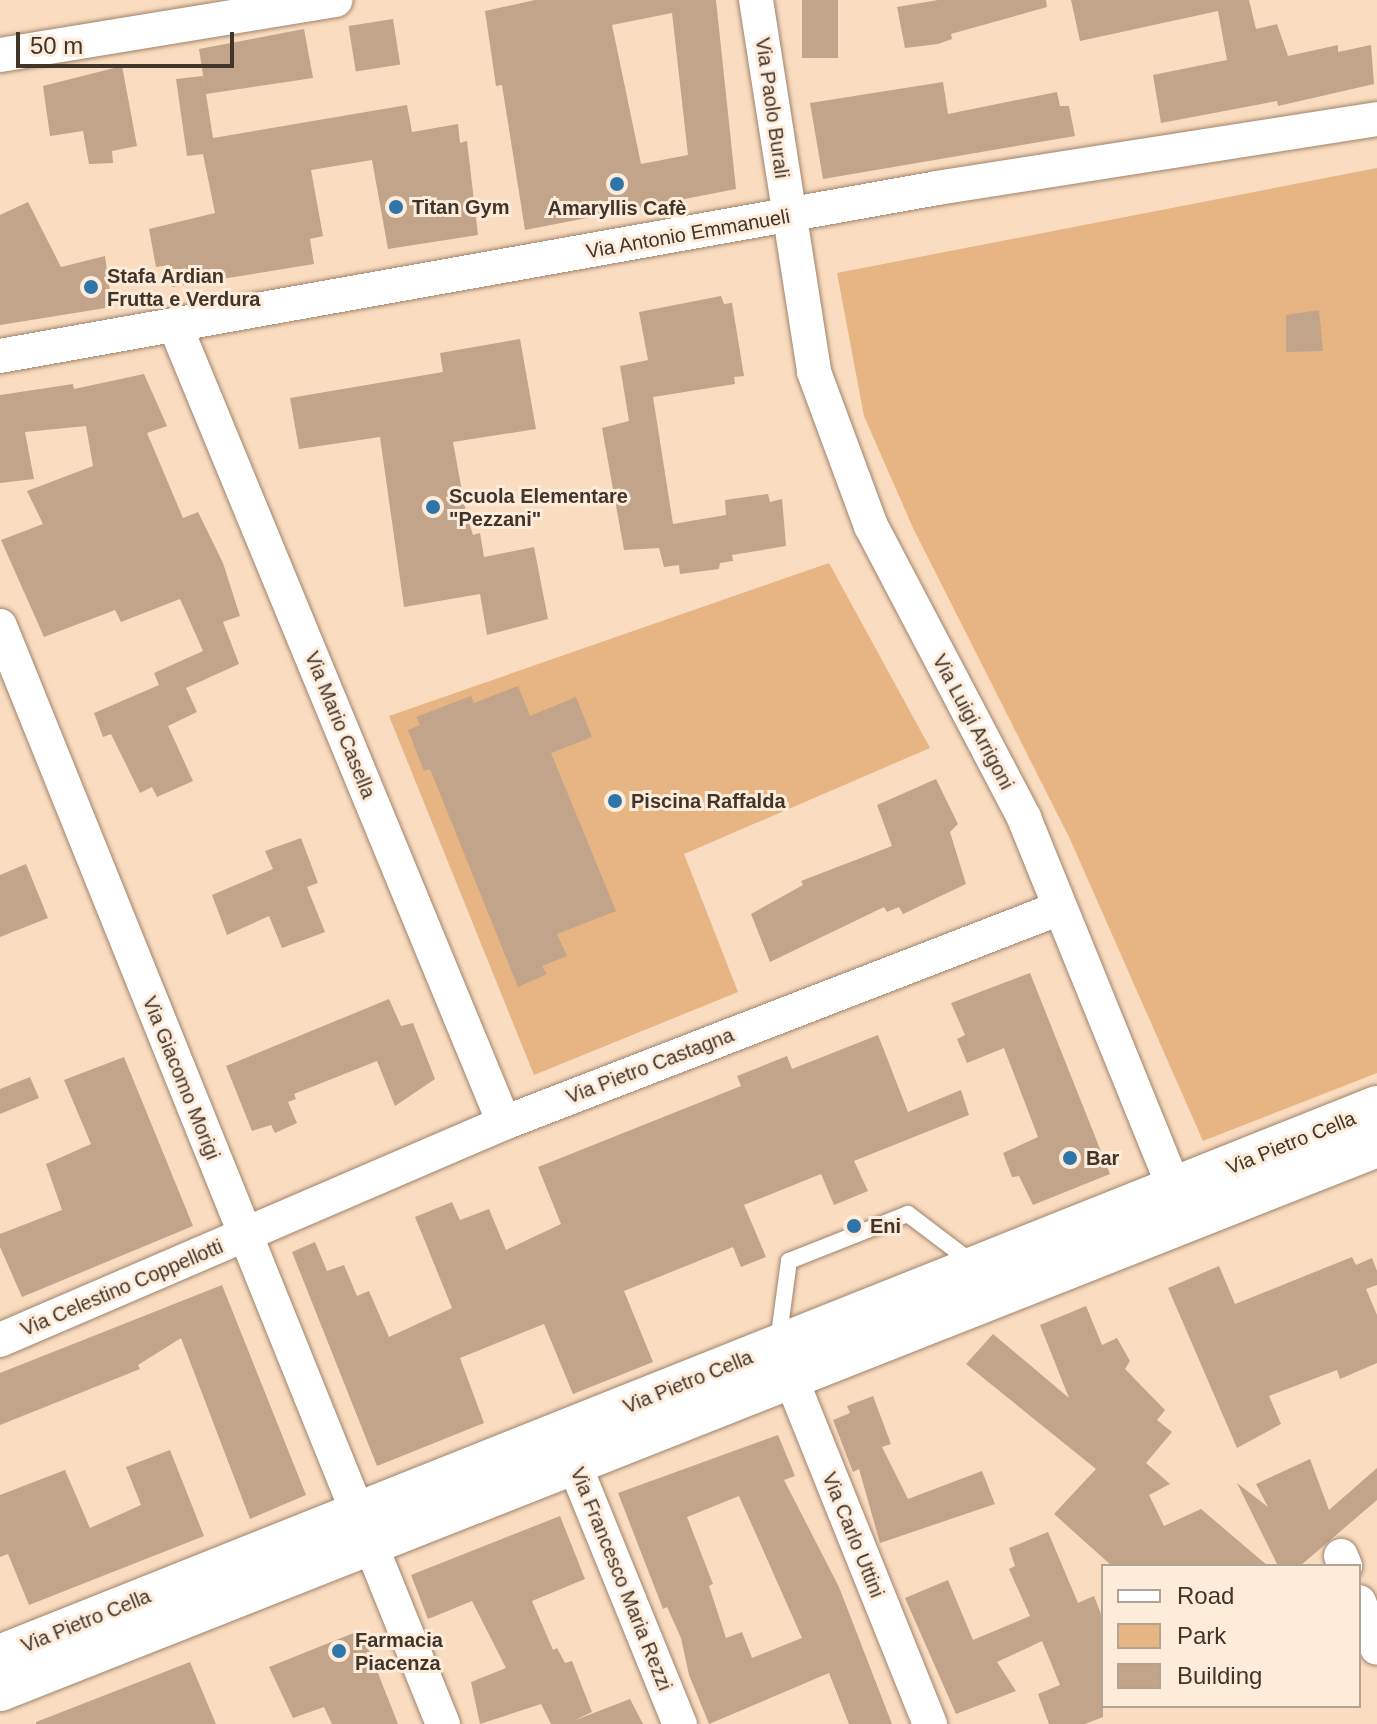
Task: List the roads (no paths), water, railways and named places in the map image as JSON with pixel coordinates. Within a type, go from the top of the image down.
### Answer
[{"type":"main road","name":"Via Pietro Cella","points":[[2,1662],[567,1449],[1181,1205],[1377,1108]]},
{"type":"main road","name":"Via Pietro Cella","points":[[784,1362],[976,1265],[1377,1145]]},
{"type":"street","points":[[0,55],[208,10],[336,0]]},
{"type":"street","name":"Via Paolo Burali","points":[[756,0],[787,216]]},
{"type":"street","name":"Via Antonio Emmanueli","points":[[0,356],[176,328],[787,216],[1377,119]]},
{"type":"street","name":"Via Luigi Arrigoni","points":[[787,216],[814,372],[871,526],[1024,818],[1181,1205]]},
{"type":"street","name":"Via Mario Casella","points":[[176,328],[504,1123]]},
{"type":"street","name":"Via Giacomo Morigi","points":[[0,626],[443,1724]]},
{"type":"street","name":"Via Pietro Castagna","points":[[245,1237],[504,1123],[1060,908]]},
{"type":"street","name":"Via Celestino Coppellotti","points":[[1,1337],[245,1237]]},
{"type":"street","name":"Via Carlo Uttini","points":[[784,1362],[930,1724]]},
{"type":"street","name":"Via Francesco Maria Rezzi","points":[[567,1449],[680,1724]]},
{"type":"street","points":[[1361,1607],[1377,1648]]},
{"type":"lane","points":[[784,1362],[789,1261],[908,1214],[976,1265]]},
{"type":"place","name":"Amaryllis Cafè","points":[[617,184]]},
{"type":"place","name":"Titan Gym","points":[[396,207]]},
{"type":"place","name":"Stafa Ardian Frutta e Verdura","points":[[91,287]]},
{"type":"place","name":"Scuola Elementare \"Pezzani\"","points":[[433,507]]},
{"type":"place","name":"Piscina Raffalda","points":[[615,801]]},
{"type":"place","name":"Bar","points":[[1070,1158]]},
{"type":"place","name":"Eni","points":[[854,1226]]},
{"type":"place","name":"Farmacia Piacenza","points":[[339,1651]]}]
